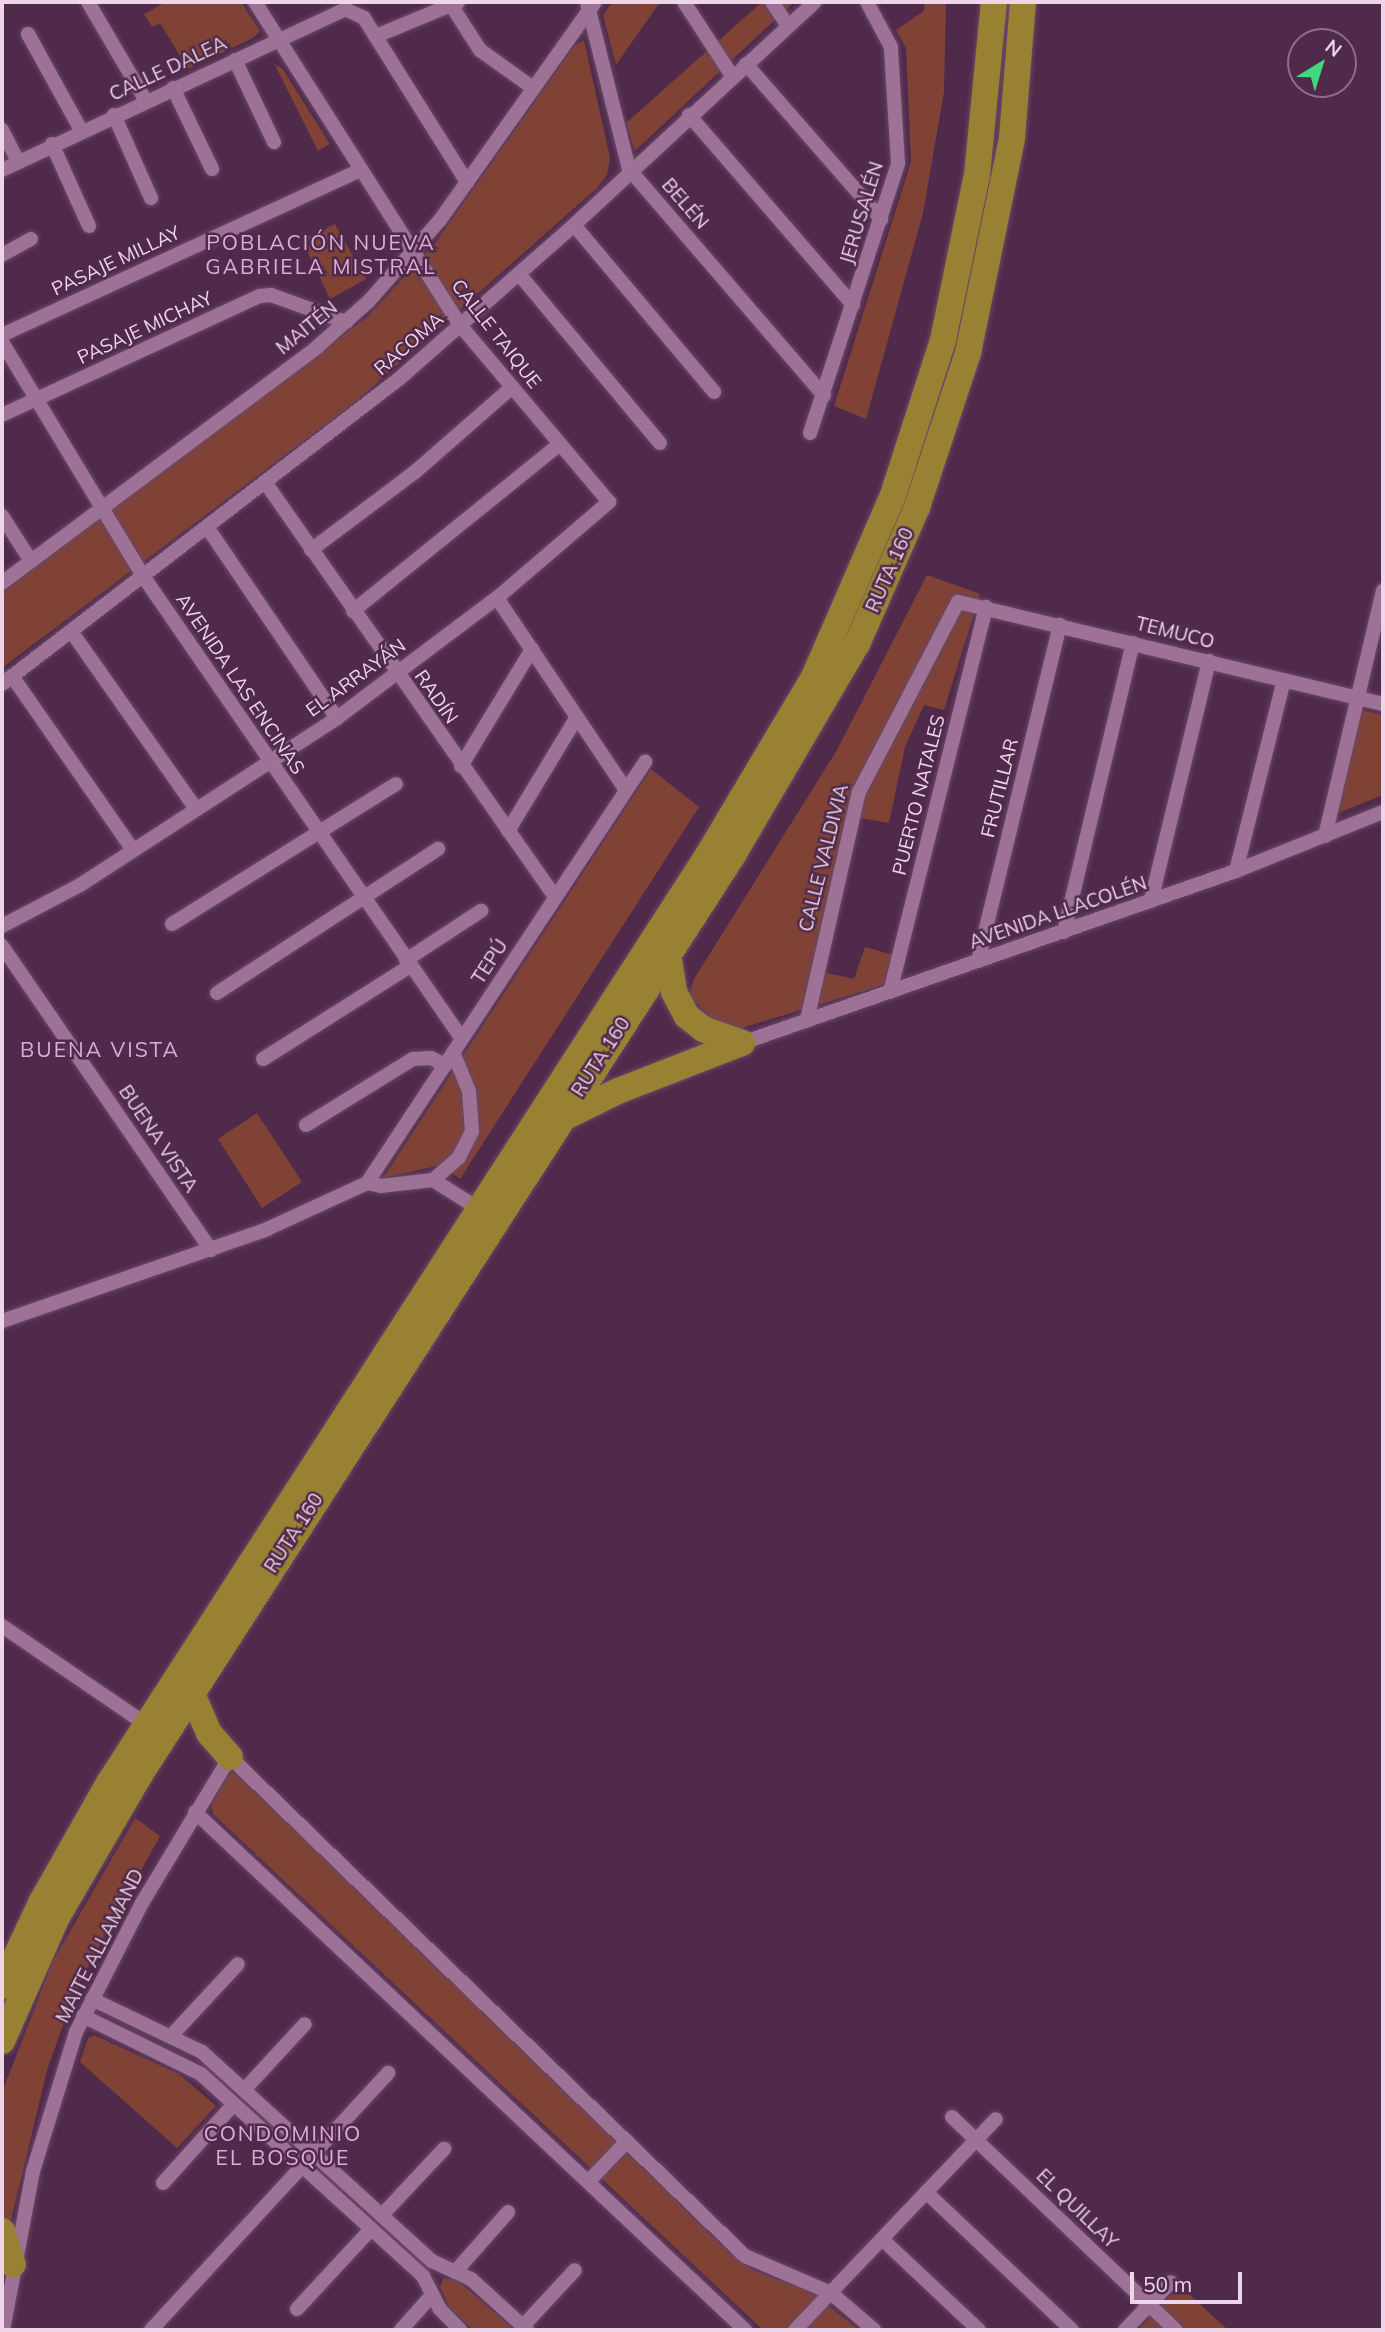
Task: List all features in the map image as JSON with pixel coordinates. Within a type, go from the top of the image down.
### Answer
[{"type":"highway","name":"RUTA 160","points":[[2,1986],[66,1856],[147,1725],[761,770],[814,677],[865,566],[908,455],[953,300],[977,175],[994,2]]},
{"type":"highway","name":"RUTA 160","points":[[2,2041],[36,1958],[72,1888],[192,1694],[824,705],[878,600],[917,507],[961,379],[989,265],[1012,138],[1023,2]]},
{"type":"highway","points":[[668,953],[674,992],[687,1016],[704,1029],[742,1043]]},
{"type":"highway","points":[[561,1119],[618,1091],[742,1043]]},
{"type":"highway","points":[[192,1694],[209,1733],[230,1757]]},
{"type":"highway","points":[[2,2231],[13,2264]]},
{"type":"street","points":[[88,2],[145,100]]},
{"type":"street","name":"CALLE TAIQUE","points":[[255,2],[460,326],[608,502]]},
{"type":"street","points":[[684,2],[732,76]]},
{"type":"street","points":[[772,2],[788,26]]},
{"type":"street","name":"RACOMA","points":[[7,680],[265,482],[460,326],[574,225],[629,169],[815,2]]},
{"type":"street","name":"JERUSALÉN","points":[[810,433],[898,163],[899,141],[891,47],[867,2]]},
{"type":"street","points":[[376,36],[454,3],[480,50],[533,88]]},
{"type":"street","name":"MAITÉN","points":[[2,583],[346,322],[413,254],[467,182],[591,4]]},
{"type":"street","name":"BELÉN","points":[[591,4],[629,169],[824,396]]},
{"type":"street","name":"CALLE DALEA","points":[[2,170],[81,130],[351,6],[376,36],[467,182]]},
{"type":"street","points":[[28,34],[81,130]]},
{"type":"street","points":[[235,60],[274,142]]},
{"type":"street","points":[[746,64],[881,219]]},
{"type":"street","points":[[173,88],[212,169]]},
{"type":"street","points":[[114,115],[151,198]]},
{"type":"street","points":[[689,115],[853,305]]},
{"type":"street","points":[[2,130],[18,161]]},
{"type":"street","points":[[52,144],[89,226]]},
{"type":"street","name":"PASAJE MILLAY","points":[[2,335],[361,170]]},
{"type":"street","points":[[574,225],[714,393]]},
{"type":"street","points":[[2,255],[31,239]]},
{"type":"street","points":[[519,274],[660,443]]},
{"type":"street","name":"PASAJE MICHAY","points":[[2,415],[260,296],[271,295],[346,322]]},
{"type":"street","name":"AVENIDA LAS ENCINAS","points":[[2,342],[143,576],[462,1039]]},
{"type":"street","points":[[311,551],[415,472],[512,387]]},
{"type":"street","points":[[353,611],[560,444]]},
{"type":"street","name":"RADÍN","points":[[265,482],[460,766],[555,897]]},
{"type":"street","name":"EL ARRAYÁN","points":[[2,926],[66,893],[337,718],[498,598],[608,502]]},
{"type":"street","points":[[2,516],[31,561]]},
{"type":"street","points":[[207,527],[337,718]]},
{"type":"street","points":[[1325,836],[1383,591]]},
{"type":"street","points":[[498,598],[626,790]]},
{"type":"street","name":"TEMUCO","points":[[958,602],[1383,704]]},
{"type":"street","name":"CALLE VALDIVIA","points":[[807,1020],[859,792],[958,602]]},
{"type":"street","name":"PUERTO NATALES","points":[[890,992],[986,607]]},
{"type":"street","name":"FRUTILLAR","points":[[978,961],[1060,625]]},
{"type":"street","points":[[71,631],[196,809]]},
{"type":"street","points":[[1064,932],[1133,643]]},
{"type":"street","points":[[460,766],[532,649]]},
{"type":"street","points":[[1151,901],[1209,661]]},
{"type":"street","points":[[7,680],[133,850]]},
{"type":"street","points":[[1236,871],[1284,680]]},
{"type":"street","points":[[508,831],[577,717]]},
{"type":"street","name":"TEPÚ","points":[[367,1182],[645,762]]},
{"type":"street","points":[[172,925],[396,784]]},
{"type":"street","name":"AVENIDA LLACOLÉN","points":[[742,1043],[1236,871],[1383,812]]},
{"type":"street","points":[[217,993],[438,849]]},
{"type":"street","points":[[263,1059],[481,911]]},
{"type":"street","name":"BUENA VISTA","points":[[2,946],[211,1250]]},
{"type":"street","points":[[2,1321],[288,1221],[367,1182],[381,1186],[433,1180],[459,1157],[472,1132],[469,1091],[449,1059],[414,1059],[306,1125]]},
{"type":"street","points":[[433,1180],[479,1209]]},
{"type":"street","points":[[2,1626],[147,1725]]},
{"type":"street","points":[[230,1757],[745,2256],[831,2293],[874,2330]]},
{"type":"street","name":"MAITE ALLAMAND","points":[[3,2330],[13,2264],[44,2131],[83,2015],[195,1812],[230,1757]]},
{"type":"street","points":[[195,1812],[745,2330]]},
{"type":"street","points":[[171,2036],[238,1964]]},
{"type":"street","points":[[92,1999],[202,2052],[382,2215],[449,2270],[471,2278],[525,2328],[575,2270]]},
{"type":"street","points":[[83,2015],[190,2066],[371,2229],[430,2290],[460,2330]]},
{"type":"street","points":[[245,2090],[305,2024]]},
{"type":"street","points":[[151,2330],[388,2073]]},
{"type":"street","points":[[163,2183],[234,2104]]},
{"type":"street","name":"EL QUILLAY","points":[[951,2117],[1176,2330]]},
{"type":"street","points":[[795,2330],[996,2119]]},
{"type":"street","points":[[589,2181],[627,2141]]},
{"type":"street","points":[[382,2215],[444,2149]]},
{"type":"street","points":[[926,2192],[1072,2330]]},
{"type":"street","points":[[401,2330],[430,2290],[508,2213]]},
{"type":"street","points":[[298,2309],[371,2229]]},
{"type":"street","points":[[882,2239],[979,2330]]},
{"type":"street","points":[[1125,2330],[1171,2282]]},
{"type":"shaded area","points":[[166,2],[241,2],[260,31],[253,38],[188,69],[160,23],[152,27],[144,14]]},
{"type":"shaded area","points":[[612,2],[660,2],[616,65],[603,15]]},
{"type":"shaded area","points":[[762,2],[794,2],[635,151],[626,123]]},
{"type":"shaded area","points":[[925,2],[946,2],[944,92],[923,213],[866,419],[834,406],[911,162],[906,48],[896,30],[924,11]]},
{"type":"shaded area","points":[[584,40],[610,158],[607,175],[597,188],[353,404],[2,668],[2,593],[367,317],[433,246],[574,46]]},
{"type":"shaded area","points":[[275,65],[282,68],[330,144],[318,151]]},
{"type":"shaded area","points":[[335,224],[366,279],[330,299],[302,240]]},
{"type":"shaded area","points":[[927,575],[980,594],[944,710],[924,705],[905,747],[889,823],[860,818],[822,972],[854,979],[865,947],[893,955],[883,985],[732,1031],[718,1026],[689,995],[694,979],[837,750]]},
{"type":"shaded area","points":[[1358,709],[1383,715],[1383,795],[1333,815]]},
{"type":"shaded area","points":[[651,769],[699,807],[460,1179],[441,1165],[383,1178]]},
{"type":"shaded area","points":[[257,1113],[302,1182],[262,1208],[218,1139]]},
{"type":"shaded area","points":[[230,1773],[238,1773],[732,2255],[751,2269],[811,2292],[859,2330],[763,2330],[213,1814],[211,1805]]},
{"type":"shaded area","points":[[135,1818],[160,1836],[77,1987],[47,2070],[2,2258],[2,2092],[53,1961]]},
{"type":"shaded area","points":[[94,2035],[179,2074],[216,2106],[177,2148],[80,2062],[88,2038]]},
{"type":"shaded area","points":[[444,2278],[458,2281],[515,2330],[473,2330],[449,2307],[440,2286]]},
{"type":"shaded area","points":[[1180,2286],[1228,2330],[1138,2330]]},
{"type":"district","name":"POBLACIÓN NUEVA GABRIELA MISTRAL","points":[[321,254]]},
{"type":"district","name":"BUENA VISTA","points":[[100,1049]]},
{"type":"district","name":"CONDOMINIO EL BOSQUE","points":[[283,2145]]}]
